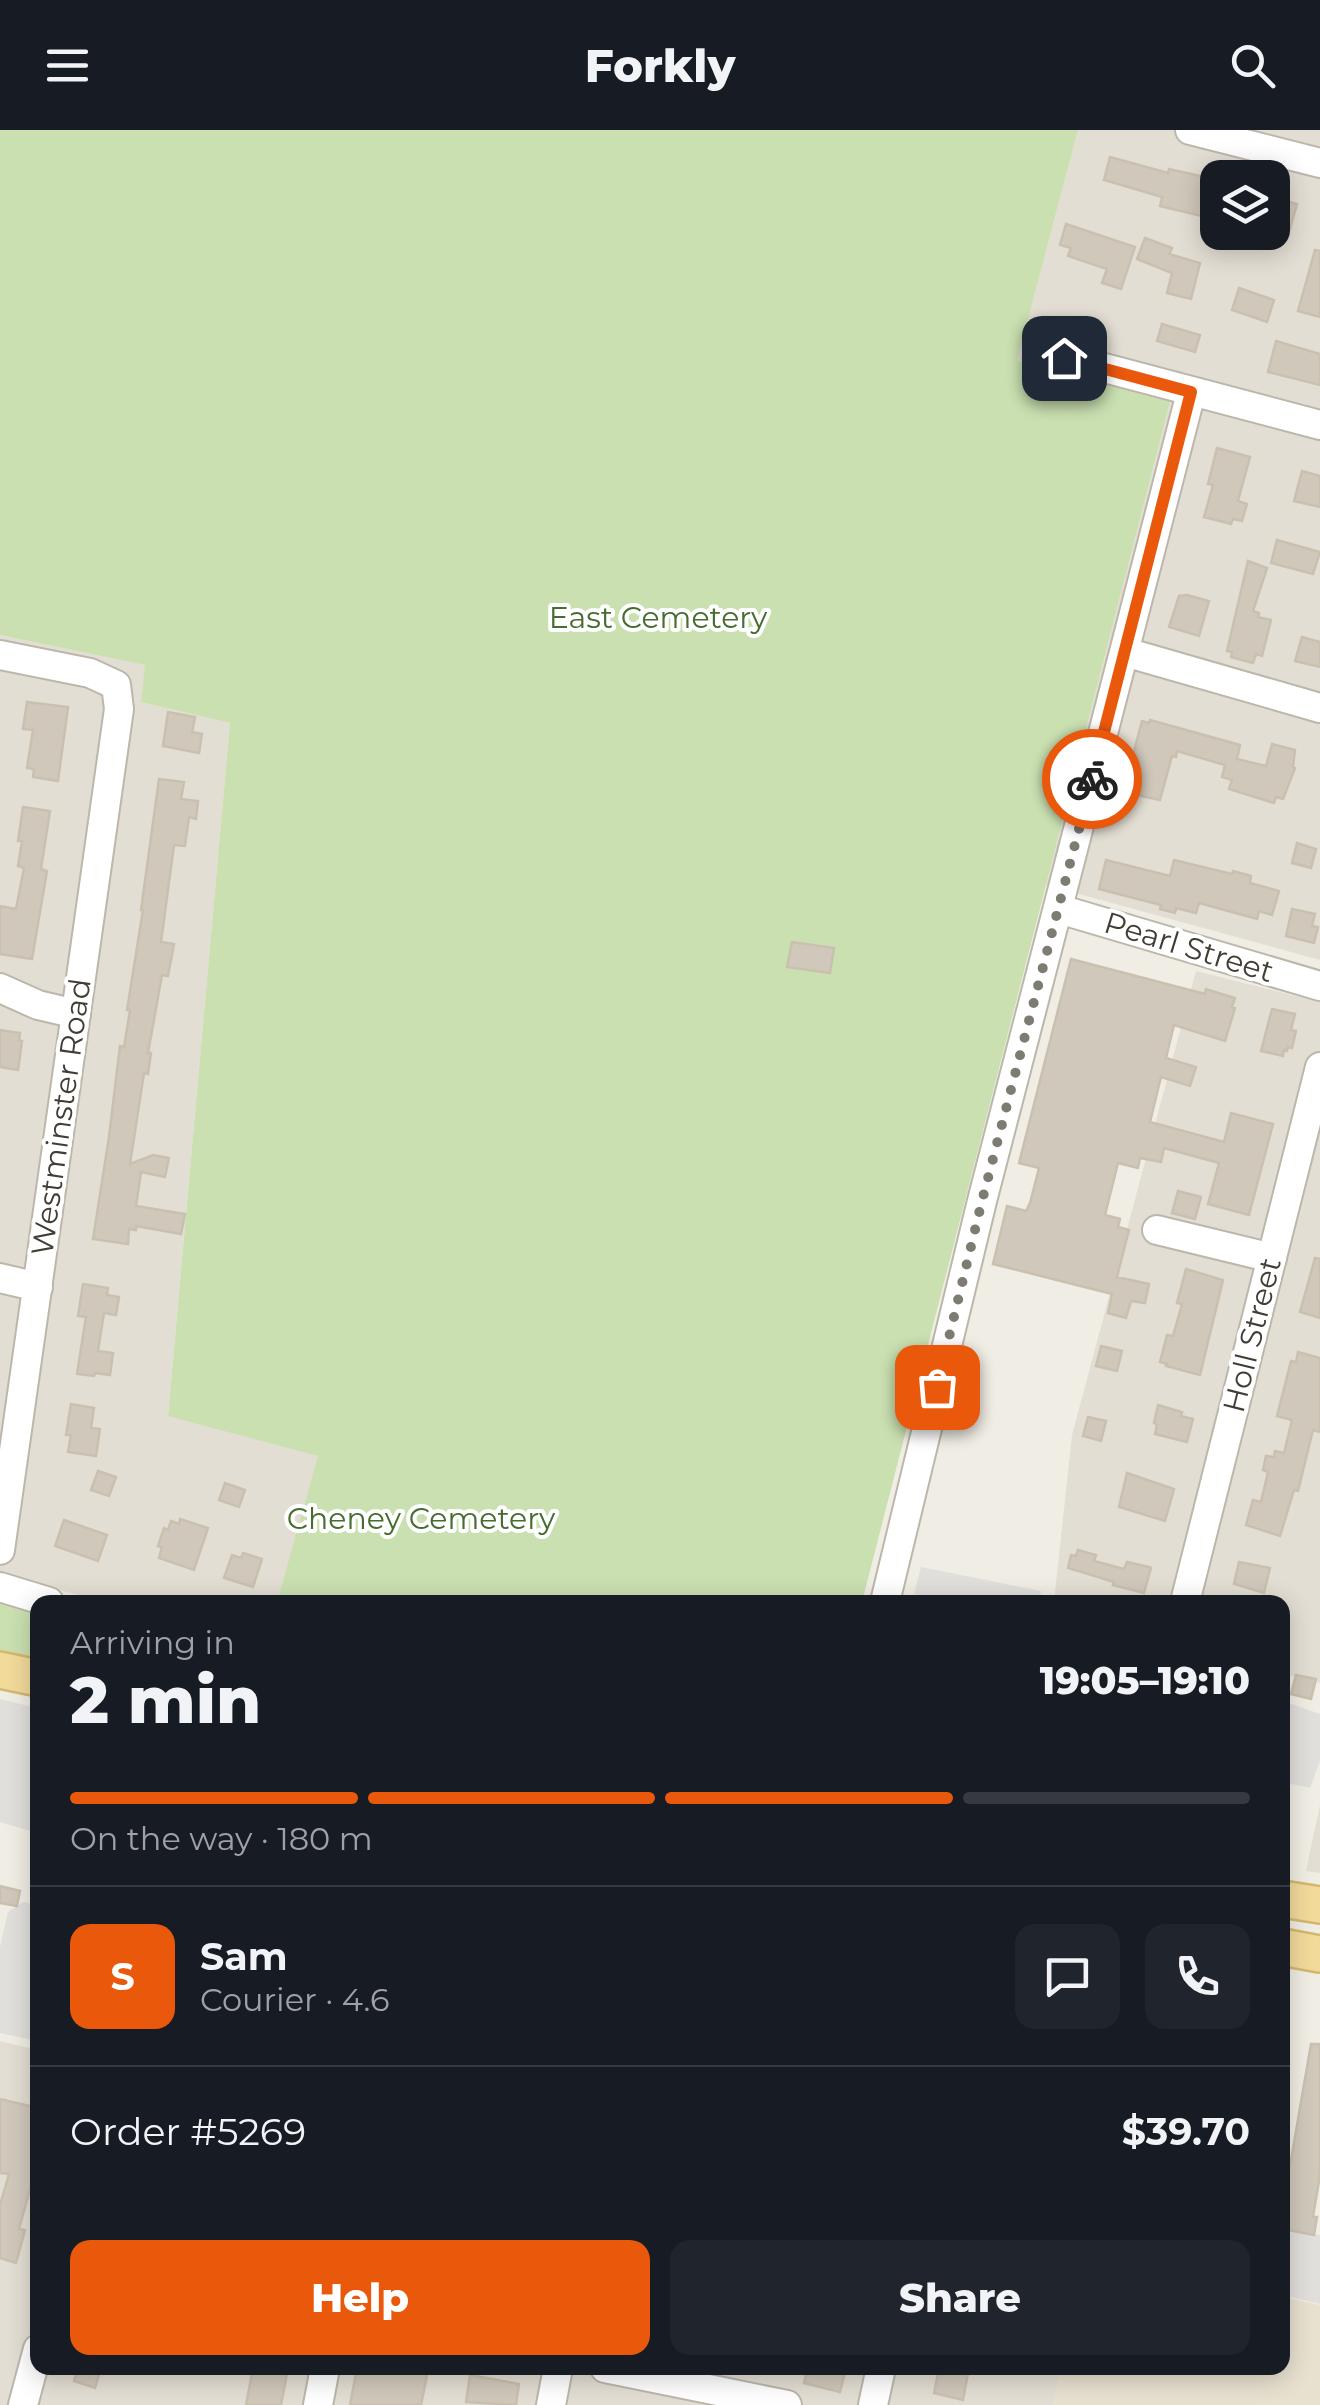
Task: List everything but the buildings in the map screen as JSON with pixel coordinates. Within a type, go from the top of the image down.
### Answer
[{"type":"main road","points":[[0,1670],[30,1676]]},
{"type":"main road","points":[[1290,1900],[1320,1905]]},
{"type":"main road","points":[[1290,1948],[1320,1954]]},
{"type":"street","points":[[1190,130],[1320,163]]},
{"type":"street","points":[[1054,358],[1078,361],[1320,426]]},
{"type":"street","points":[[887,1595],[982,1201],[1191,392]]},
{"type":"street","points":[[1125,652],[1320,708]]},
{"type":"street","name":"Westminster Road","points":[[0,655],[90,673],[116,685],[119,709],[0,1550]]},
{"type":"street","name":"Pearl Street","points":[[1058,909],[1320,986]]},
{"type":"street","points":[[0,988],[76,1014]]},
{"type":"street","name":"Holl Street","points":[[1187,1595],[1320,1068]]},
{"type":"street","points":[[1157,1230],[1272,1258]]},
{"type":"street","points":[[0,1278],[38,1287]]},
{"type":"street","points":[[0,1587],[30,1596]]},
{"type":"street","points":[[23,2405],[31,2375]]},
{"type":"street","points":[[318,2405],[324,2375]]},
{"type":"street","points":[[551,2405],[557,2375]]},
{"type":"street","points":[[639,2375],[787,2405]]},
{"type":"street","points":[[873,2405],[879,2375]]},
{"type":"shaded area","points":[[1078,130],[1320,130],[1320,960],[1046,885],[1170,402],[1017,361]]},
{"type":"shaded area","points":[[0,635],[146,665],[141,702],[230,723],[168,1415],[319,1456],[279,1595],[78,1595],[0,1574]]},
{"type":"shaded area","points":[[1196,971],[1320,1002],[1320,1683],[1290,1676],[1290,1595],[1055,1595],[1072,1435]]},
{"type":"shaded area","points":[[921,1567],[1041,1591],[1040,1595],[914,1594]]},
{"type":"shaded area","points":[[0,1699],[30,1706],[30,1831],[0,1822]]},
{"type":"shaded area","points":[[1290,1703],[1320,1714],[1320,1761],[1310,1788],[1290,1784]]},
{"type":"shaded area","points":[[1320,1805],[1320,1873],[1306,1871]]},
{"type":"shaded area","points":[[23,1902],[30,1904],[30,2039],[0,2033],[0,1947],[8,1912]]},
{"type":"shaded area","points":[[0,2041],[30,2048],[30,2375],[1059,2375],[1053,2405],[0,2405]]},
{"type":"shaded area","points":[[1290,2229],[1320,2235],[1320,2304],[1290,2297]]},
{"type":"shaded area","points":[[1290,2299],[1320,2305],[1320,2405],[1053,2405],[1059,2375],[1290,2375]]},
{"type":"green space","name":"East Cemetery","points":[[0,130],[1078,130],[1017,361],[1170,402],[864,1595],[279,1595],[318,1456],[168,1416],[230,723],[141,702],[145,665],[0,635]]},
{"type":"green space","points":[[0,1602],[30,1612],[30,1656],[0,1650]]},
{"type":"way so far","points":[[937,1387],[1092,779]]},
{"type":"route","points":[[1064,358],[1191,392],[1092,779]]},
{"type":"park label","name":"Cheney Cemetery","points":[[421,1518]]}]
